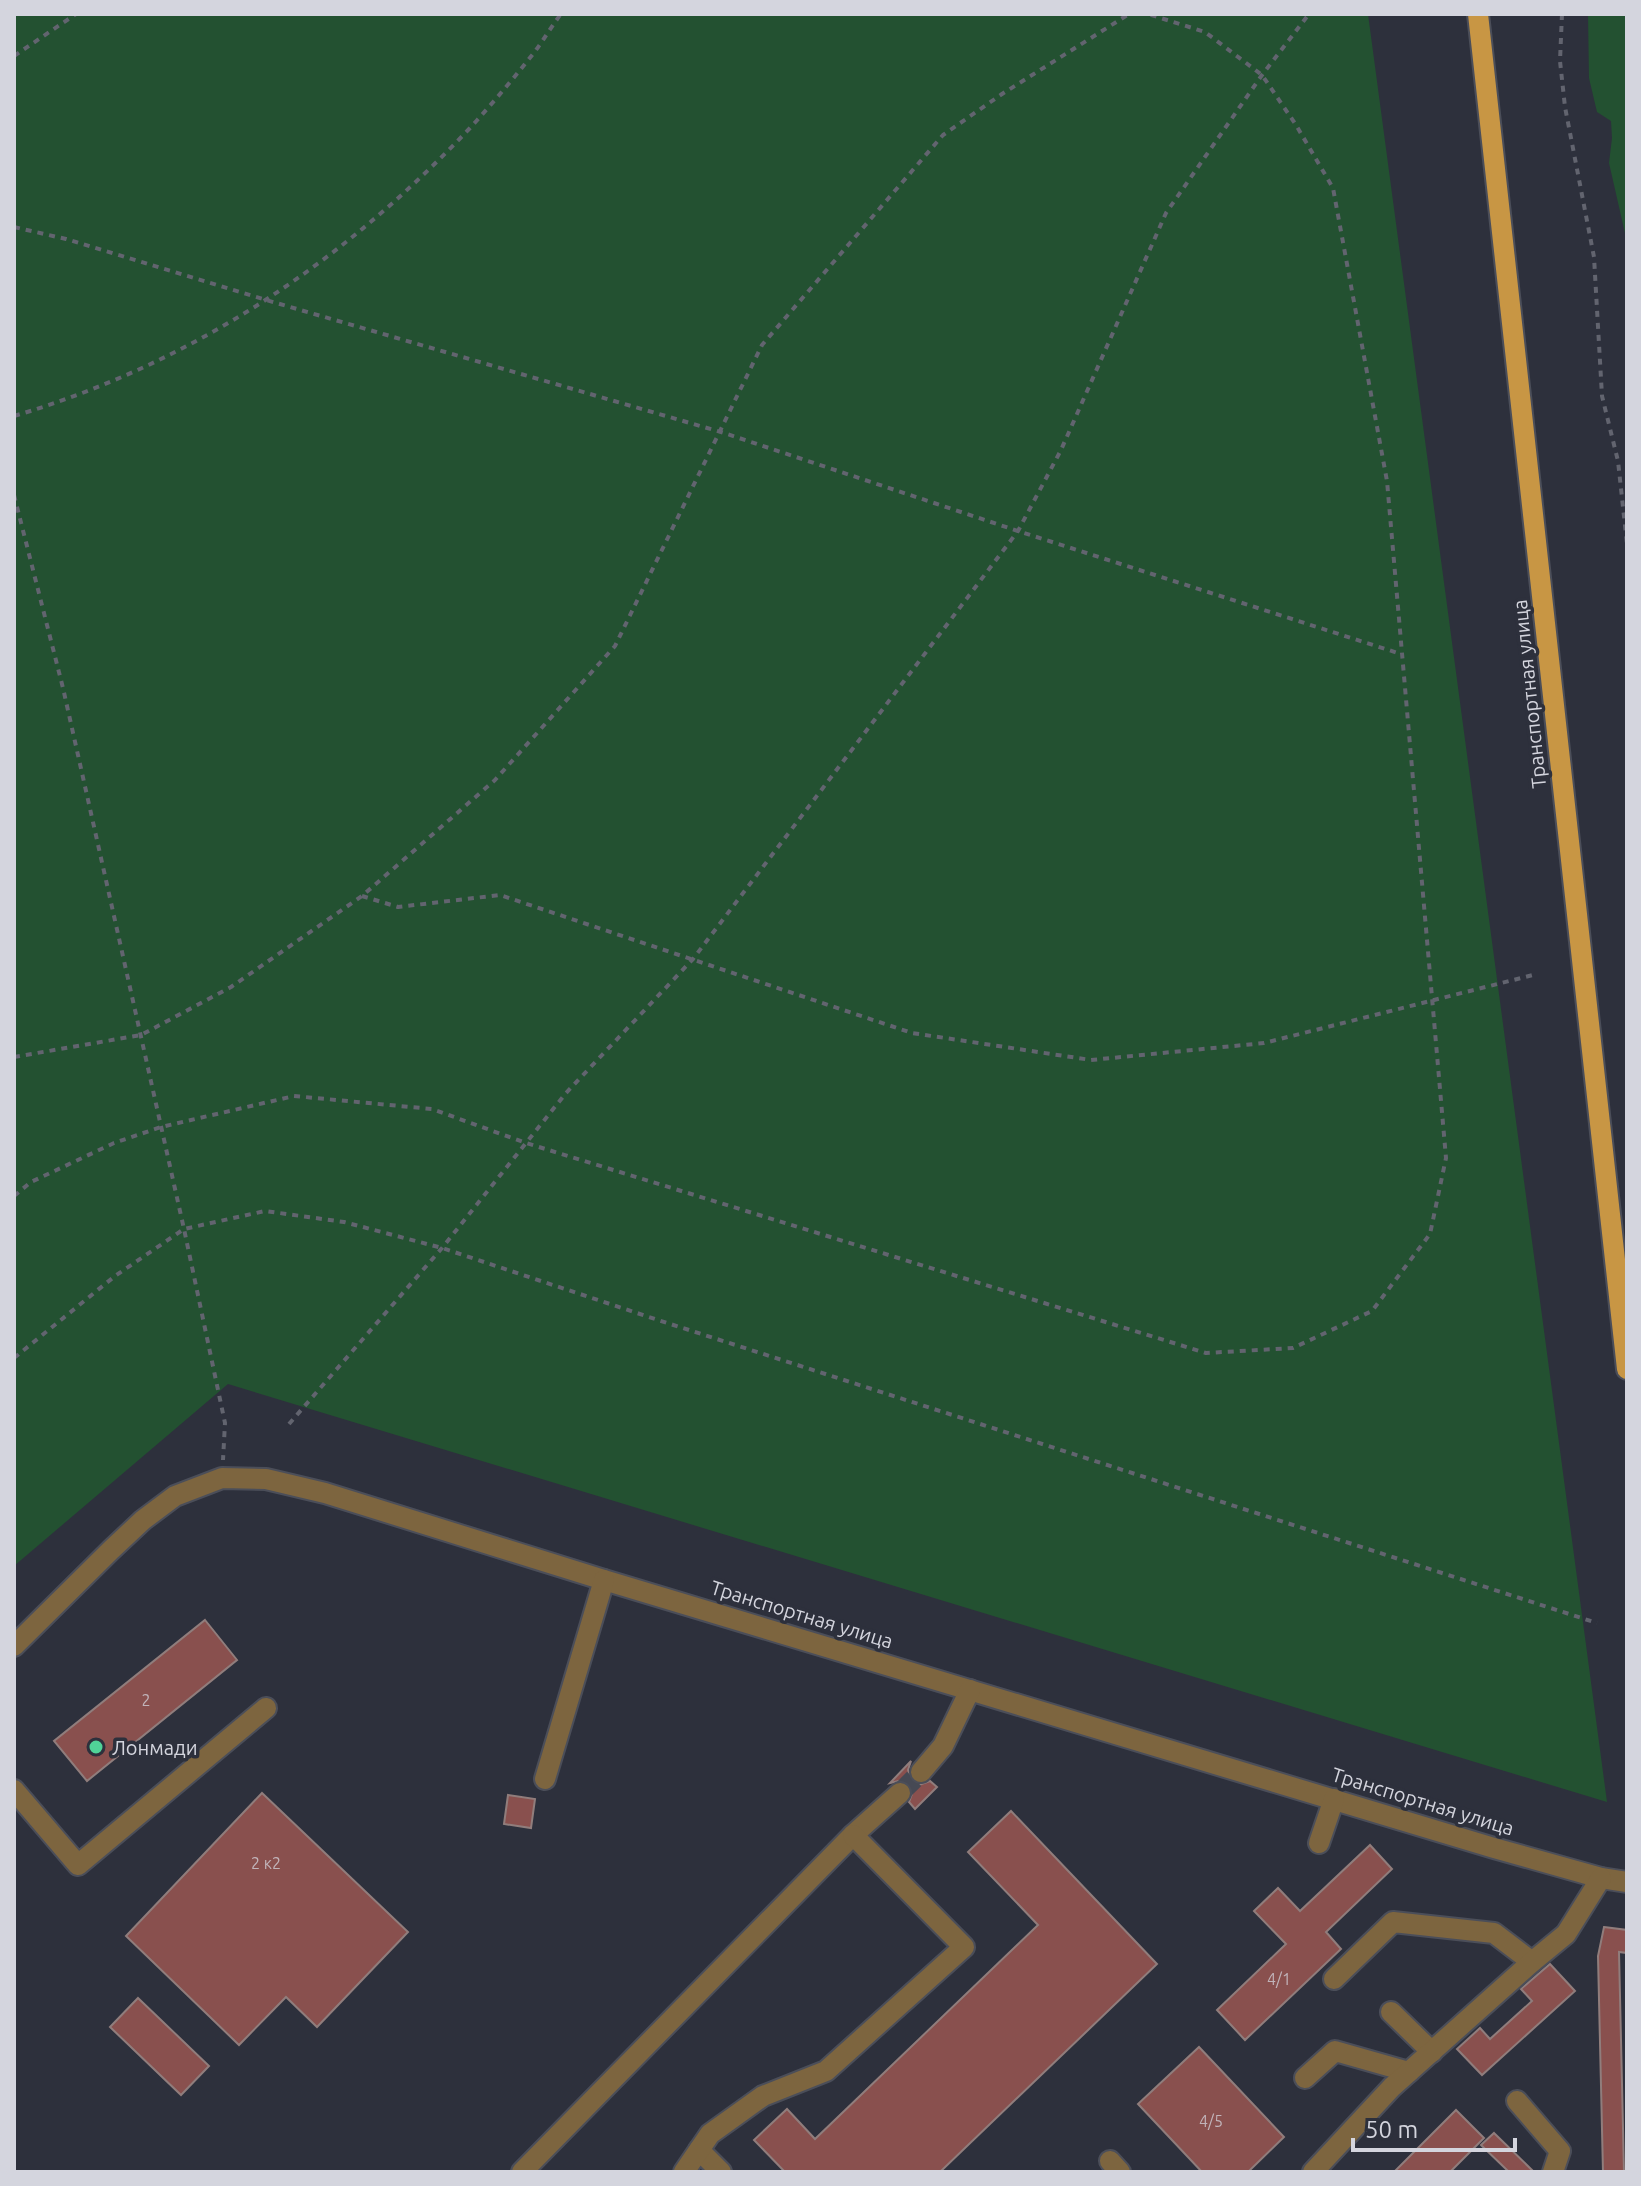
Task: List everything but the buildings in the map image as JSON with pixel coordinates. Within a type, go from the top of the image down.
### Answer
[{"type":"main road","name":"Транспортная улица","points":[[1478,14],[1627,1369]]},
{"type":"street","name":"Транспортная улица","points":[[14,1646],[143,1520],[175,1496],[222,1478],[266,1479],[325,1493],[1334,1799],[1601,1878],[1627,1882]]},
{"type":"street","points":[[545,1779],[604,1580]]},
{"type":"street","points":[[921,1772],[943,1746],[970,1690]]},
{"type":"street","points":[[14,1790],[78,1865],[266,1708]]},
{"type":"street","points":[[522,2172],[853,1835],[900,1793]]},
{"type":"street","points":[[1319,1843],[1334,1799]]},
{"type":"street","points":[[684,2172],[710,2134],[763,2096],[826,2071],[964,1947],[853,1835]]},
{"type":"street","points":[[1313,2172],[1392,2087],[1566,1934],[1601,1878]]},
{"type":"street","points":[[1334,1979],[1393,1922],[1494,1933],[1532,1962]]},
{"type":"street","points":[[1391,2012],[1432,2052]]},
{"type":"street","points":[[1305,2078],[1335,2051],[1409,2072]]},
{"type":"street","points":[[1517,2101],[1560,2151],[1553,2172]]},
{"type":"street","points":[[699,2150],[721,2172]]},
{"type":"path","points":[[14,56],[76,14]]},
{"type":"path","points":[[14,1057],[141,1035],[231,987],[362,896],[495,780],[615,646],[762,345],[943,135],[1129,14]]},
{"type":"path","points":[[14,1196],[31,1182],[114,1143],[161,1127],[294,1096],[432,1109],[526,1143],[1206,1353],[1293,1348],[1372,1311],[1430,1234],[1446,1158],[1387,481],[1333,188],[1262,75],[1205,32],[1148,14]]},
{"type":"path","points":[[289,1424],[442,1248],[566,1093],[693,959],[1018,531],[1061,450],[1166,213],[1262,75],[1309,14]]},
{"type":"path","points":[[1562,14],[1560,61],[1565,107],[1594,257],[1602,396],[1618,461],[1627,544]]},
{"type":"path","points":[[14,416],[71,399],[119,380],[219,329],[266,300],[350,239],[397,200],[502,93],[559,16]]},
{"type":"path","points":[[14,227],[721,432],[1401,654]]},
{"type":"path","points":[[14,495],[63,688],[184,1229],[225,1423],[222,1478]]},
{"type":"path","points":[[362,896],[398,907],[500,895],[912,1033],[1091,1060],[1264,1043],[1533,975]]},
{"type":"path","points":[[14,1358],[115,1276],[184,1229],[265,1211],[344,1222],[442,1248],[1597,1623]]},
{"type":"green space","points":[[14,14],[1368,14],[1607,1802],[228,1384],[14,1566]]},
{"type":"green space","points":[[1588,14],[1627,14],[1627,242],[1609,163],[1611,121],[1597,112],[1589,78]]},
{"type":"green space","points":[[1627,242],[1627,305],[1625,271]]},
{"type":"tunnel","points":[[900,1793],[921,1772]]},
{"type":"place","name":"Лонмади","points":[[96,1747]]}]
